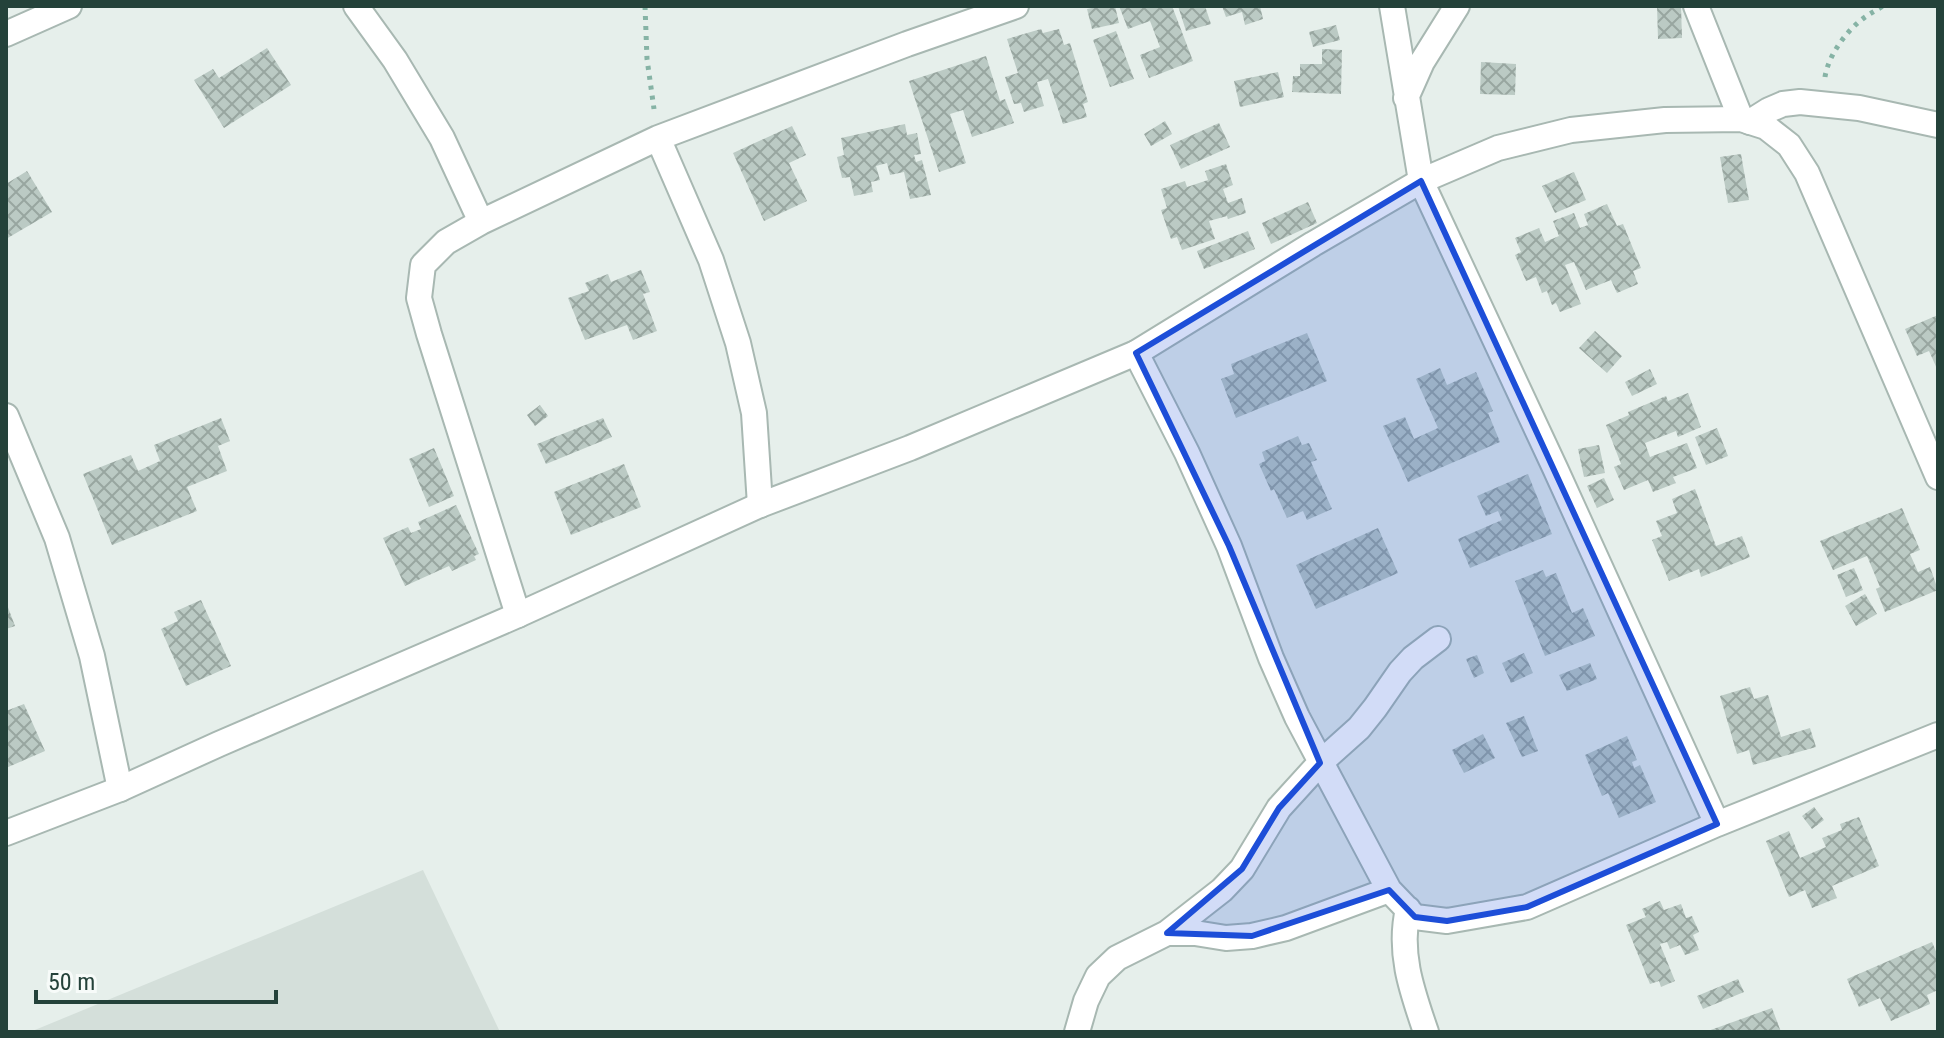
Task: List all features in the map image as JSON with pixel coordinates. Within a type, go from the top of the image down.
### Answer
[{"type":"street","points":[[6,34],[69,6]]},
{"type":"street","points":[[356,6],[395,60],[442,138],[481,222]]},
{"type":"street","points":[[518,615],[456,425],[419,298],[423,265],[446,242],[481,222],[658,138],[1016,6]]},
{"type":"street","points":[[1392,6],[1421,181],[1717,824]]},
{"type":"street","points":[[1406,98],[1422,62],[1457,6]]},
{"type":"street","points":[[1696,6],[1746,121]]},
{"type":"street","points":[[1746,121],[1783,104],[1800,102],[1859,108],[1938,125]]},
{"type":"street","points":[[6,833],[120,789],[321,702],[760,505],[910,448],[1136,353],[1421,181],[1498,148],[1571,130],[1665,120],[1746,121],[1766,127],[1789,145],[1807,173],[1938,477]]},
{"type":"street","points":[[658,138],[711,260],[738,343],[754,413],[760,505]]},
{"type":"street","points":[[1136,353],[1187,453],[1229,546],[1297,717],[1389,890],[1415,917],[1447,921],[1527,907],[1717,824],[1938,735]]},
{"type":"street","points":[[6,416],[57,538],[92,656],[120,789]]},
{"type":"street","points":[[1077,1032],[1086,1001],[1098,976],[1117,958],[1167,933],[1222,890],[1242,869],[1279,808],[1320,763],[1359,728],[1413,658],[1438,639]]},
{"type":"street","points":[[1167,933],[1226,938],[1252,936],[1286,928],[1389,890]]},
{"type":"street","points":[[1408,909],[1403,930],[1405,959],[1426,1032]]},
{"type":"path","points":[[645,6],[647,59],[658,138]]},
{"type":"path","points":[[1820,104],[1826,69],[1840,44],[1859,22],[1883,6]]},
{"type":"highlighted area","points":[[1421,181],[1717,824],[1527,907],[1447,921],[1415,917],[1389,890],[1252,936],[1167,933],[1242,869],[1279,808],[1320,763],[1229,546],[1136,353]]},
{"type":"shaded area","points":[[423,870],[500,1032],[30,1032]]},
{"type":"building","points":[[1115,6],[1119,23],[1092,29],[1087,9]]},
{"type":"building","points":[[1119,6],[1172,6],[1193,61],[1149,78],[1140,55],[1160,47],[1150,21],[1128,29]]},
{"type":"building","points":[[1178,6],[1205,6],[1211,24],[1186,31]]},
{"type":"building","points":[[1222,6],[1260,6],[1263,19],[1245,25],[1242,12],[1226,17]]},
{"type":"building","points":[[1657,6],[1681,6],[1682,38],[1658,39]]},
{"type":"building","points":[[1336,25],[1340,40],[1313,47],[1309,32]]},
{"type":"building","points":[[1041,29],[1043,33],[1059,29],[1064,45],[1070,43],[1088,102],[1083,104],[1087,117],[1063,124],[1048,79],[1037,82],[1044,106],[1024,112],[1021,103],[1014,104],[1005,77],[1018,73],[1007,39]]},
{"type":"building","points":[[1116,31],[1134,79],[1110,87],[1093,40]]},
{"type":"building","points":[[267,48],[291,85],[224,128],[194,80],[213,69],[219,78]]},
{"type":"building","points":[[1322,49],[1342,50],[1341,94],[1292,92],[1293,76],[1300,76],[1300,64],[1322,64]]},
{"type":"building","points":[[986,56],[1000,101],[1005,99],[1014,123],[972,137],[963,110],[950,114],[966,163],[939,172],[909,81]]},
{"type":"building","points":[[1481,62],[1516,64],[1515,95],[1480,94]]},
{"type":"building","points":[[1278,72],[1284,97],[1240,107],[1234,81]]},
{"type":"building","points":[[1165,121],[1172,134],[1151,146],[1144,134]]},
{"type":"building","points":[[1219,123],[1230,147],[1181,169],[1170,145]]},
{"type":"building","points":[[905,124],[907,135],[917,133],[921,154],[914,155],[916,162],[922,160],[931,195],[910,199],[904,172],[890,175],[887,163],[876,166],[880,180],[871,182],[873,192],[854,196],[850,177],[842,178],[837,157],[844,155],[841,138]]},
{"type":"building","points":[[792,126],[806,155],[789,163],[807,201],[764,221],[733,153]]},
{"type":"building","points":[[1741,154],[1749,200],[1728,203],[1720,157]]},
{"type":"building","points":[[1226,164],[1233,185],[1223,189],[1228,203],[1242,198],[1246,213],[1209,221],[1215,239],[1182,250],[1177,237],[1171,239],[1161,210],[1167,208],[1161,189],[1185,181],[1187,187],[1208,180],[1205,171]]},
{"type":"building","points":[[27,171],[52,212],[6,239],[6,184]]},
{"type":"building","points":[[1574,172],[1586,200],[1555,213],[1542,186]]},
{"type":"building","points":[[1308,202],[1317,223],[1271,244],[1262,223]]},
{"type":"building","points":[[1607,204],[1617,226],[1623,224],[1641,268],[1633,271],[1638,284],[1617,293],[1611,280],[1586,290],[1574,262],[1565,265],[1581,304],[1560,312],[1556,303],[1552,305],[1547,291],[1542,293],[1536,277],[1526,281],[1515,255],[1521,252],[1515,238],[1539,228],[1545,242],[1559,236],[1553,221],[1574,213],[1580,228],[1588,225],[1584,214]]},
{"type":"building","points":[[1248,231],[1255,249],[1204,269],[1197,251]]},
{"type":"building","points":[[641,270],[650,292],[643,294],[657,331],[633,340],[627,325],[585,340],[568,298],[589,291],[585,283],[608,274],[611,282]]},
{"type":"building","points":[[1938,315],[1938,371],[1929,351],[1917,356],[1905,329]]},
{"type":"building","points":[[1595,331],[1622,356],[1607,373],[1579,348]]},
{"type":"building","points":[[1307,333],[1327,381],[1236,418],[1221,379],[1234,374],[1231,364]]},
{"type":"building","points":[[1440,368],[1447,385],[1476,372],[1493,411],[1488,413],[1500,442],[1408,482],[1383,426],[1405,417],[1414,439],[1438,428],[1416,379]]},
{"type":"building","points":[[1650,369],[1657,384],[1632,396],[1625,382]]},
{"type":"building","points":[[1688,393],[1701,427],[1678,437],[1676,431],[1645,443],[1650,457],[1687,443],[1697,468],[1673,477],[1676,483],[1653,492],[1648,480],[1624,490],[1614,467],[1621,464],[1606,425],[1666,396],[1668,401]]},
{"type":"building","points":[[540,405],[548,416],[535,426],[527,415]]},
{"type":"building","points":[[221,418],[230,441],[218,446],[227,471],[187,487],[197,511],[112,545],[83,474],[131,455],[138,471],[160,461],[154,445]]},
{"type":"building","points":[[603,418],[612,437],[546,464],[537,444]]},
{"type":"building","points":[[1717,428],[1728,456],[1706,465],[1695,437]]},
{"type":"building","points":[[1298,436],[1302,445],[1309,443],[1317,460],[1311,462],[1332,509],[1307,520],[1303,511],[1287,518],[1259,464],[1265,461],[1262,452]]},
{"type":"building","points":[[1599,445],[1605,473],[1584,477],[1578,449]]},
{"type":"building","points":[[434,448],[454,496],[429,507],[409,459]]},
{"type":"building","points":[[624,464],[641,507],[571,535],[554,492]]},
{"type":"building","points":[[1528,474],[1552,534],[1470,568],[1458,539],[1502,520],[1498,511],[1486,516],[1477,496]]},
{"type":"building","points":[[1604,478],[1614,500],[1597,508],[1587,486]]},
{"type":"building","points":[[1695,489],[1716,546],[1742,536],[1750,557],[1701,577],[1699,569],[1669,581],[1652,540],[1662,536],[1656,521],[1677,513],[1672,499]]},
{"type":"building","points":[[456,505],[479,554],[474,556],[476,560],[452,571],[449,566],[405,586],[383,538],[408,527],[411,533],[421,529],[418,522]]},
{"type":"building","points":[[1902,508],[1920,550],[1910,554],[1918,572],[1930,567],[1938,590],[1885,612],[1876,589],[1880,587],[1867,556],[1833,570],[1820,541]]},
{"type":"building","points":[[1378,528],[1398,573],[1316,609],[1296,565]]},
{"type":"building","points":[[1854,568],[1863,590],[1846,597],[1837,575]]},
{"type":"building","points":[[1543,570],[1546,577],[1556,573],[1572,613],[1583,608],[1595,636],[1545,656],[1515,581]]},
{"type":"building","points":[[1865,594],[1877,614],[1856,626],[1845,606]]},
{"type":"building","points":[[201,600],[231,666],[186,686],[161,629],[178,621],[174,612]]},
{"type":"building","points":[[6,602],[15,626],[6,629]]},
{"type":"building","points":[[1524,653],[1533,673],[1511,683],[1502,663]]},
{"type":"building","points":[[1477,655],[1484,673],[1474,678],[1466,659]]},
{"type":"building","points":[[1590,663],[1597,679],[1567,691],[1559,675]]},
{"type":"building","points":[[1750,687],[1754,699],[1768,695],[1781,737],[1810,728],[1816,747],[1753,765],[1749,750],[1737,754],[1720,696]]},
{"type":"building","points":[[24,704],[45,751],[6,768],[6,711]]},
{"type":"building","points":[[1524,716],[1538,751],[1522,757],[1506,723]]},
{"type":"building","points":[[1483,734],[1495,758],[1464,773],[1452,750]]},
{"type":"building","points":[[1627,736],[1637,760],[1632,762],[1634,768],[1640,765],[1656,802],[1619,818],[1608,793],[1602,796],[1585,755]]},
{"type":"building","points":[[1814,807],[1824,820],[1812,829],[1802,816]]},
{"type":"building","points":[[1859,817],[1879,866],[1832,886],[1837,898],[1812,908],[1805,890],[1789,897],[1766,841],[1789,831],[1800,858],[1826,847],[1822,838],[1842,830],[1840,824]]},
{"type":"building","points":[[1660,901],[1664,910],[1681,904],[1686,918],[1692,916],[1699,932],[1693,935],[1699,950],[1685,955],[1680,945],[1670,949],[1667,942],[1660,944],[1675,981],[1661,987],[1659,981],[1650,984],[1626,925],[1646,917],[1642,909]]},
{"type":"building","points":[[1932,942],[1938,956],[1938,990],[1927,995],[1930,1004],[1891,1021],[1880,998],[1859,1007],[1847,979]]},
{"type":"building","points":[[1738,979],[1744,992],[1703,1009],[1697,996]]},
{"type":"building","points":[[1772,1008],[1781,1032],[1705,1032]]}]
